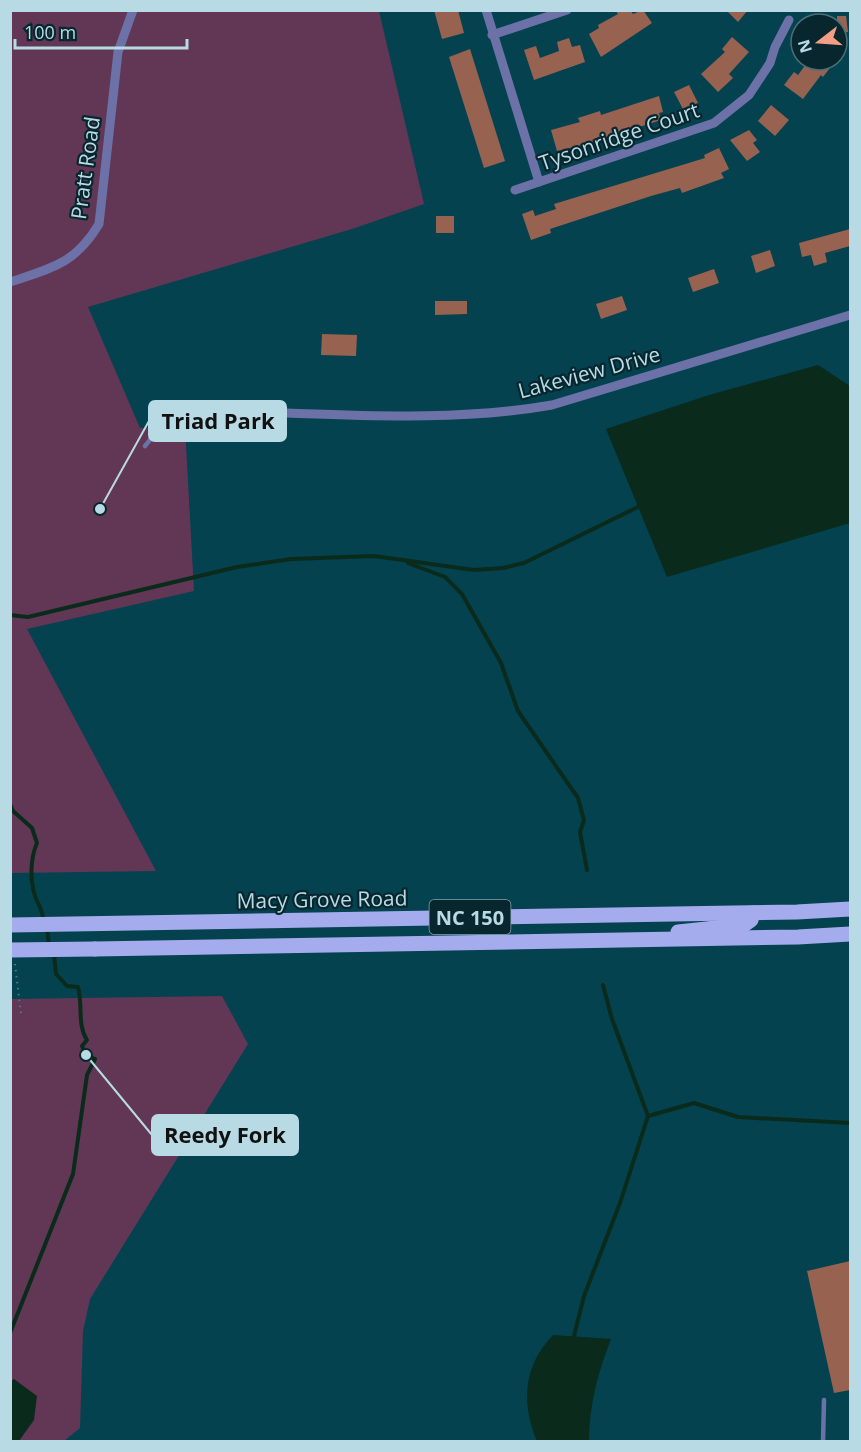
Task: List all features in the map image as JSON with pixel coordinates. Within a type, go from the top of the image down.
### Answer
[{"type":"main road","name":"Macy Grove Road","points":[[10,925],[753,913],[850,909]]},
{"type":"main road","points":[[634,940],[703,927],[744,925],[752,920],[753,913]]},
{"type":"main road","name":"NC 150","points":[[12,952],[95,948],[634,940],[850,934]]},
{"type":"street","name":"Pratt Road","points":[[10,282],[70,259],[86,245],[99,224],[118,52],[133,10]]},
{"type":"street","points":[[486,10],[539,182]]},
{"type":"street","points":[[492,35],[567,10]]},
{"type":"street","name":"Tysonridge Court","points":[[515,190],[714,123],[749,95],[770,63],[775,47],[789,20]]},
{"type":"street","name":"Lakeview Drive","points":[[257,412],[387,416],[508,413],[552,405],[850,315]]},
{"type":"lane","points":[[146,446],[164,422],[184,413],[257,412]]},
{"type":"lane","points":[[823,1442],[824,1400]]},
{"type":"path","points":[[12,952],[21,1014]]},
{"type":"shaded area","points":[[10,11],[379,11],[424,204],[352,229],[88,307],[140,428],[185,427],[194,591],[27,629],[156,871],[11,873]]},
{"type":"shaded area","points":[[818,365],[850,386],[850,523],[667,577],[606,429],[709,395]]},
{"type":"shaded area","points":[[222,996],[248,1044],[90,1299],[83,1331],[80,1428],[64,1441],[11,1441],[10,999]]},
{"type":"shaded area","points":[[553,1335],[611,1339],[595,1389],[589,1441],[537,1441],[532,1427],[527,1399],[528,1385],[536,1359]]},
{"type":"shaded area","points":[[14,1379],[37,1396],[34,1420],[19,1441],[11,1441],[11,1381]]},
{"type":"building","points":[[434,10],[458,10],[464,33],[442,39]]},
{"type":"building","points":[[615,10],[630,10],[633,14],[643,10],[652,23],[601,57],[589,34],[599,28],[598,25],[618,14]]},
{"type":"building","points":[[726,10],[748,10],[738,22]]},
{"type":"building","points":[[732,37],[749,52],[729,74],[733,78],[718,92],[701,74],[725,52],[722,49]]},
{"type":"building","points":[[569,38],[572,47],[580,45],[585,62],[534,80],[524,50],[536,46],[540,58],[559,51],[557,42]]},
{"type":"building","points":[[470,49],[505,161],[484,168],[449,57]]},
{"type":"building","points":[[794,72],[798,75],[800,72],[827,72],[823,77],[821,75],[803,99],[784,85]]},
{"type":"building","points":[[689,85],[698,103],[684,111],[674,92]]},
{"type":"building","points":[[659,96],[663,112],[659,113],[661,120],[587,144],[557,151],[551,130],[580,122],[578,118],[600,111],[601,115]]},
{"type":"building","points":[[771,105],[789,120],[775,136],[758,121]]},
{"type":"building","points":[[749,130],[757,140],[753,143],[760,152],[747,161],[730,140]]},
{"type":"building","points":[[719,148],[729,169],[721,173],[724,178],[682,193],[680,188],[651,196],[550,229],[551,233],[531,240],[522,214],[533,210],[535,216],[556,209],[554,204],[705,158],[704,155]]},
{"type":"building","points":[[436,216],[454,216],[454,233],[436,233]]},
{"type":"building","points":[[850,229],[850,246],[825,253],[827,262],[814,266],[811,255],[802,257],[799,243]]},
{"type":"building","points":[[770,250],[775,266],[756,273],[751,256]]},
{"type":"building","points":[[714,269],[719,283],[693,292],[688,278]]},
{"type":"building","points":[[622,296],[627,310],[601,319],[596,304]]},
{"type":"building","points":[[435,301],[467,301],[467,314],[435,315]]},
{"type":"building","points":[[322,334],[357,335],[356,356],[321,355]]},
{"type":"building","points":[[850,1261],[850,1390],[834,1393],[807,1271]]},
{"type":"waterway","points":[[10,615],[28,617],[237,567],[291,559],[374,556],[474,570],[503,568],[524,563],[642,505]]},
{"type":"waterway","points":[[408,563],[445,577],[462,594],[501,663],[518,711],[578,798],[584,820],[580,832],[587,870]]},
{"type":"waterway","points":[[10,804],[13,811],[32,828],[37,843],[32,863],[32,883],[43,919]]},
{"type":"waterway","points":[[47,928],[49,945]]},
{"type":"waterway","points":[[10,1333],[73,1174],[87,1075],[95,1059],[86,1055],[82,1046],[87,1040],[82,1028],[78,987],[67,986],[56,974],[54,954]]},
{"type":"waterway","points":[[573,1340],[584,1296],[620,1203],[648,1116],[612,1019],[603,985]]},
{"type":"waterway","points":[[648,1116],[694,1103],[738,1117],[850,1123]]},
{"type":"place","name":"Triad Park","points":[[100,509]]},
{"type":"place","name":"Reedy Fork","points":[[86,1055]]}]
